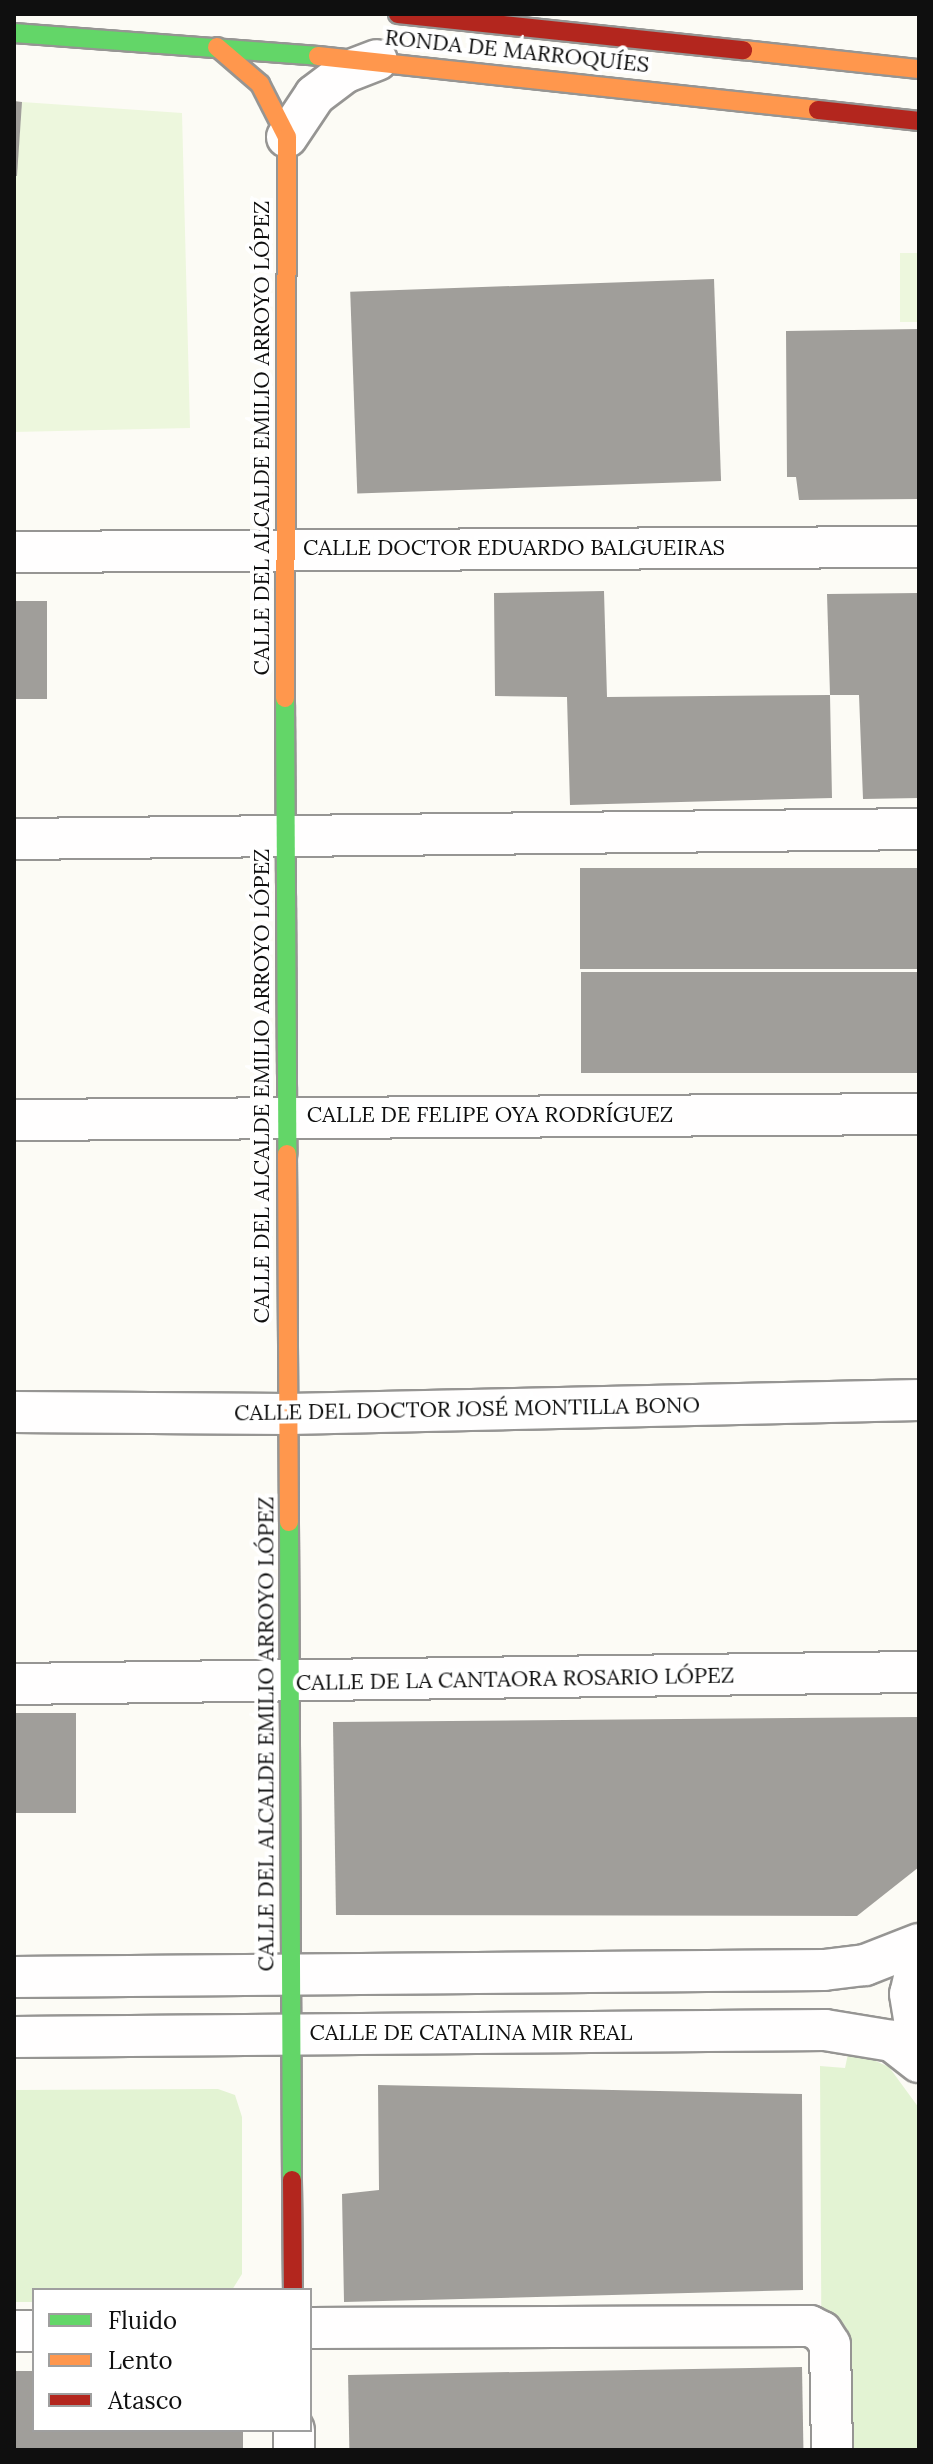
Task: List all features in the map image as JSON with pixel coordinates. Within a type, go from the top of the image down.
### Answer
[{"type":"street","name":"RONDA DE MARROQUÍES","points":[[398,14],[919,69]]},
{"type":"street","name":"RONDA DE MARROQUÍES","points":[[14,33],[377,60],[919,121]]},
{"type":"street","points":[[217,47],[238,60],[260,84],[287,137],[315,95],[346,72],[377,60]]},
{"type":"street","name":"CALLE DEL ALCALDE EMILIO ARROYO LÓPEZ","points":[[287,137],[284,548],[293,2288]]},
{"type":"street","name":"CALLE DOCTOR EDUARDO BALGUEIRAS","points":[[14,552],[284,548],[919,547]]},
{"type":"street","points":[[14,839],[919,829]]},
{"type":"street","name":"CALLE DE FELIPE OYA RODRÍGUEZ","points":[[14,1120],[286,1115],[919,1114]]},
{"type":"street","name":"CALLE DEL DOCTOR JOSÉ MONTILLA BONO","points":[[14,1412],[288,1414],[919,1400]]},
{"type":"street","name":"CALLE DE LA CANTAORA ROSARIO LÓPEZ","points":[[14,1684],[290,1683],[919,1672]]},
{"type":"street","points":[[14,1977],[824,1970],[865,1965],[919,1944]]},
{"type":"street","points":[[919,1956],[910,1994],[919,2049]]},
{"type":"street","name":"CALLE DE CATALINA MIR REAL","points":[[14,2037],[825,2030],[892,2041],[919,2062]]},
{"type":"street","points":[[312,2328],[734,2322],[810,2326],[830,2345],[832,2450]]},
{"type":"green space","points":[[22,102],[182,113],[190,428],[14,432],[14,176]]},
{"type":"green space","points":[[900,253],[919,253],[919,322],[900,322]]},
{"type":"green space","points":[[849,2049],[889,2067],[919,2108],[919,2450],[822,2450],[820,2066],[845,2068]]},
{"type":"green space","points":[[218,2089],[235,2095],[242,2117],[242,2274],[233,2288],[32,2288],[32,2302],[14,2302],[14,2090]]},
{"type":"building","points":[[14,101],[22,102],[17,176],[14,176]]},
{"type":"building","points":[[714,279],[721,481],[357,494],[350,292]]},
{"type":"building","points":[[919,329],[919,499],[799,500],[796,477],[787,477],[786,331]]},
{"type":"building","points":[[604,591],[607,697],[830,695],[832,798],[570,805],[567,697],[495,696],[494,593]]},
{"type":"building","points":[[919,593],[919,798],[863,799],[859,695],[830,695],[827,594]]},
{"type":"building","points":[[14,601],[47,601],[47,699],[14,699]]},
{"type":"building","points":[[580,868],[919,868],[919,969],[580,969]]},
{"type":"building","points":[[581,972],[919,972],[919,1073],[581,1073]]},
{"type":"building","points":[[14,1713],[76,1713],[76,1813],[14,1813]]},
{"type":"building","points":[[919,1717],[919,1867],[857,1916],[336,1915],[333,1722]]},
{"type":"building","points":[[378,2085],[802,2094],[803,2290],[344,2302],[342,2194],[379,2190]]},
{"type":"building","points":[[802,2367],[803,2450],[349,2450],[348,2375]]},
{"type":"building","points":[[14,2371],[32,2371],[32,2432],[243,2432],[243,2450],[14,2450]]},
{"type":"traffic: fast","points":[[14,33],[318,56]]},
{"type":"traffic: fast","points":[[285,698],[287,1154]]},
{"type":"traffic: fast","points":[[289,1522],[292,2180]]},
{"type":"traffic: slow","points":[[217,47],[260,84],[287,137],[285,698]]},
{"type":"traffic: slow","points":[[743,50],[919,69]]},
{"type":"traffic: slow","points":[[318,56],[818,110]]},
{"type":"traffic: slow","points":[[287,1154],[289,1522]]},
{"type":"traffic: jam","points":[[398,14],[743,50]]},
{"type":"traffic: jam","points":[[818,110],[919,121]]},
{"type":"traffic: jam","points":[[292,2180],[293,2288]]}]
